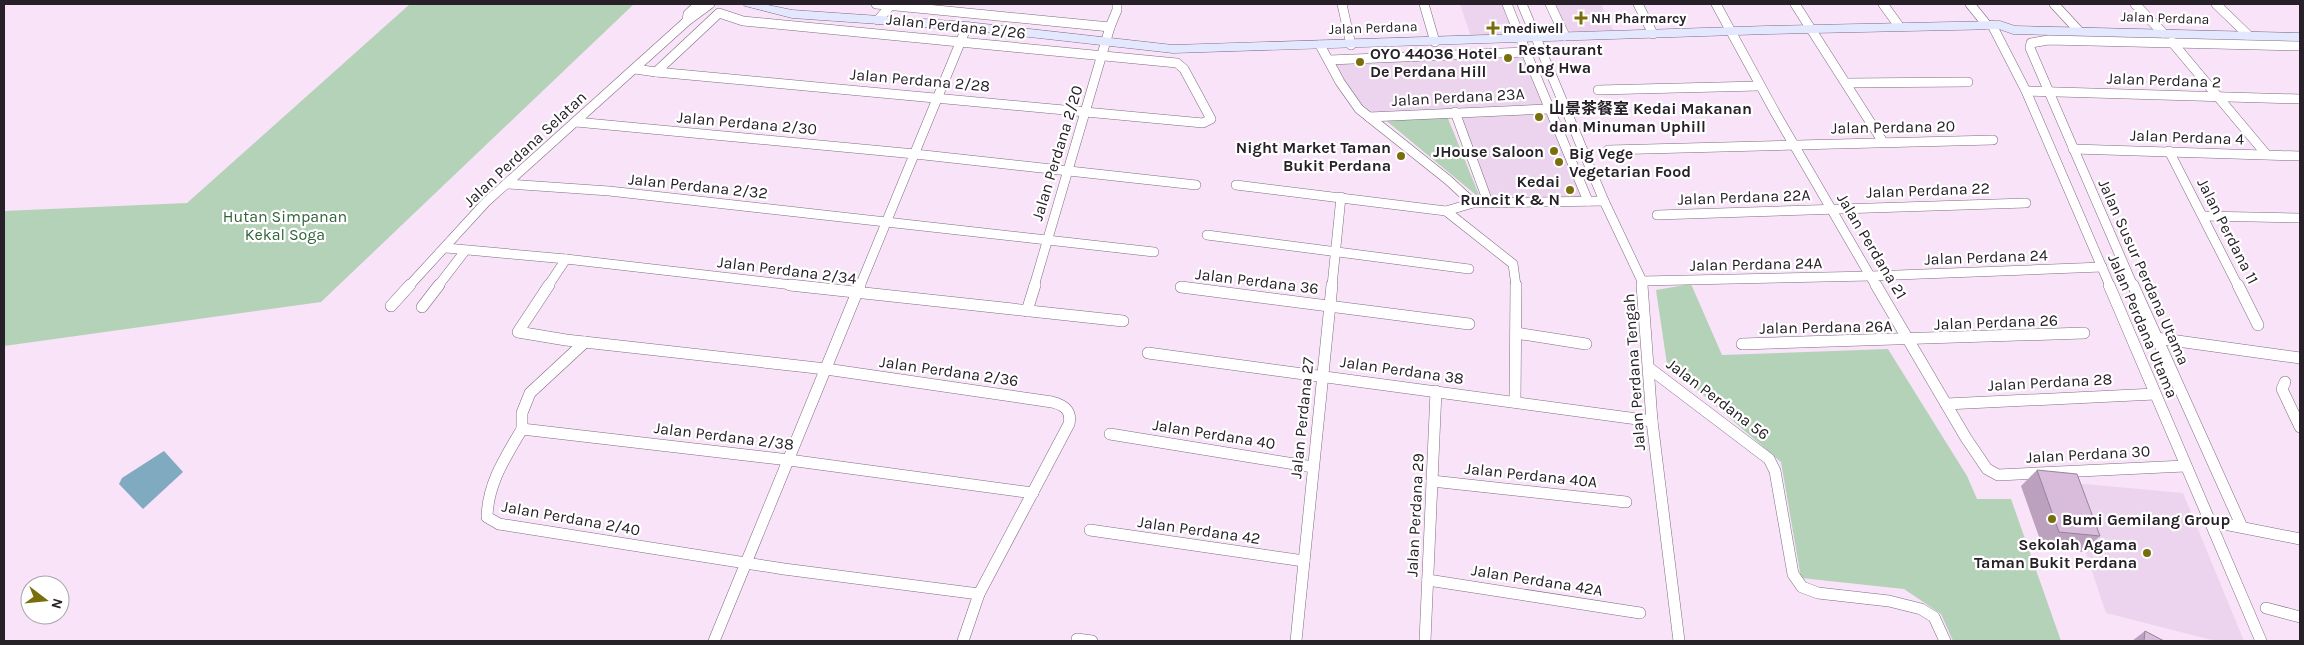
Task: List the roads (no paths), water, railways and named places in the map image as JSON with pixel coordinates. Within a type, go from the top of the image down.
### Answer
[{"type":"street","points":[[687,21],[688,14],[699,4]]},
{"type":"street","points":[[687,21],[710,4]]},
{"type":"street","name":"Jalan Perdana","points":[[749,4],[792,14],[967,26],[1173,49],[1351,45],[1565,36],[1899,26],[1993,25],[2013,30],[2074,26],[2158,28],[2243,31],[2300,37]]},
{"type":"street","points":[[876,4],[1110,27]]},
{"type":"street","name":"Jalan Perdana 2/20","points":[[1027,311],[1046,240],[1117,4]]},
{"type":"street","points":[[1342,4],[1351,45]]},
{"type":"street","points":[[1424,4],[1435,42]]},
{"type":"street","points":[[1507,4],[1548,108],[1588,201]]},
{"type":"street","name":"Jalan Perdana Tengah","points":[[1522,4],[1604,201],[1642,281],[1652,420],[1679,641]]},
{"type":"street","points":[[1550,4],[1565,36]]},
{"type":"street","points":[[1638,4],[1653,34]]},
{"type":"street","name":"Jalan Perdana 21","points":[[1716,4],[1759,86],[1966,438],[1992,473]]},
{"type":"street","points":[[1796,4],[1884,142]]},
{"type":"street","points":[[1883,4],[1899,26]]},
{"type":"street","name":"Jalan Perdana Utama","points":[[1970,4],[1993,25],[2026,91],[2261,641]]},
{"type":"street","points":[[2054,4],[2074,26]]},
{"type":"street","points":[[2135,4],[2158,28]]},
{"type":"street","points":[[2216,4],[2243,31]]},
{"type":"street","points":[[878,20],[890,5]]},
{"type":"street","name":"Jalan Perdana 2/26","points":[[656,72],[719,13],[743,21],[1171,62],[1181,65],[1184,69],[1211,116],[1208,122],[1203,123]]},
{"type":"street","name":"Jalan Perdana Selatan","points":[[391,306],[446,248],[473,216],[687,21]]},
{"type":"street","points":[[714,641],[886,224],[920,154],[938,96],[967,26]]},
{"type":"street","name":"Jalan Perdana","points":[[2243,31],[2300,29]]},
{"type":"street","name":"Jalan Susur Perdana Utama","points":[[2172,42],[2048,40],[2031,43],[2030,48],[2156,338],[2242,527]]},
{"type":"street","points":[[2172,42],[2300,46]]},
{"type":"street","points":[[2172,42],[2266,154]]},
{"type":"street","points":[[1320,45],[1350,97],[1369,117],[1448,180],[1473,203]]},
{"type":"street","points":[[1329,60],[1341,58],[1526,52]]},
{"type":"street","name":"Jalan Perdana 2/28","points":[[635,69],[1086,110],[1203,123]]},
{"type":"street","points":[[1846,83],[1968,82]]},
{"type":"street","points":[[1598,90],[1759,86]]},
{"type":"street","name":"Jalan Perdana 2","points":[[2026,91],[2300,99]]},
{"type":"street","name":"Jalan Perdana 23A","points":[[1369,117],[1548,108]]},
{"type":"street","points":[[1455,112],[1488,202]]},
{"type":"street","name":"Jalan Perdana 2/30","points":[[576,122],[920,154],[1196,185]]},
{"type":"street","name":"Jalan Perdana 20","points":[[1608,150],[1993,140]]},
{"type":"street","name":"Jalan Perdana 4","points":[[2073,148],[2300,156]]},
{"type":"street","name":"Jalan Perdana 11","points":[[2169,151],[2204,216],[2258,326]]},
{"type":"street","name":"Jalan Perdana 2/32","points":[[507,184],[609,191],[886,224],[1046,240]]},
{"type":"street","points":[[1236,185],[1446,211],[1473,203],[1488,202],[1604,201]]},
{"type":"street","name":"Jalan Perdana 27","points":[[1296,641],[1341,197]]},
{"type":"street","name":"Jalan Perdana 22","points":[[1831,208],[2026,203]]},
{"type":"street","name":"Jalan Perdana 22A","points":[[1657,215],[1831,208]]},
{"type":"street","points":[[1446,211],[1513,264],[1516,276],[1515,402]]},
{"type":"street","points":[[2204,216],[2300,218]]},
{"type":"street","points":[[1207,235],[1469,269]]},
{"type":"street","points":[[1046,240],[1154,252]]},
{"type":"street","name":"Jalan Perdana 2/34","points":[[446,248],[566,259],[857,294],[1124,322]]},
{"type":"street","points":[[422,307],[465,251]]},
{"type":"street","name":"Jalan Perdana 2/36","points":[[566,259],[518,332],[566,340],[826,369],[1052,402],[1065,406],[1072,416],[1069,424],[979,594],[963,641]]},
{"type":"street","name":"Jalan Perdana 24","points":[[1872,276],[2102,267]]},
{"type":"street","name":"Jalan Perdana 24A","points":[[1642,281],[1872,276]]},
{"type":"street","name":"Jalan Perdana 36","points":[[1181,287],[1469,324]]},
{"type":"street","points":[[1516,333],[1586,344]]},
{"type":"street","name":"Jalan Perdana 26","points":[[1910,340],[2084,333]]},
{"type":"street","points":[[2156,338],[2300,358]]},
{"type":"street","name":"Jalan Perdana 26A","points":[[1742,344],[1910,340]]},
{"type":"street","points":[[522,429],[522,413],[530,393],[585,342]]},
{"type":"street","name":"Jalan Perdana 38","points":[[1148,353],[1652,420]]},
{"type":"street","name":"Jalan Perdana 56","points":[[1649,368],[1769,460],[1775,471],[1794,574],[1802,587],[1818,593],[1889,601],[1921,609],[1934,617],[1945,641]]},
{"type":"street","points":[[2285,382],[2282,389],[2300,427]]},
{"type":"street","name":"Jalan Perdana 29","points":[[1425,641],[1436,391]]},
{"type":"street","name":"Jalan Perdana 28","points":[[1946,404],[2155,394]]},
{"type":"street","name":"Jalan Perdana 2/38","points":[[522,429],[789,460],[1033,493]]},
{"type":"street","name":"Jalan Perdana 2/40","points":[[522,429],[492,478],[486,500],[487,517],[499,524],[747,563]]},
{"type":"street","name":"Jalan Perdana 40","points":[[1110,434],[1314,467]]},
{"type":"street","name":"Jalan Perdana 30","points":[[1992,473],[1998,475],[2185,466]]},
{"type":"street","name":"Jalan Perdana 40A","points":[[1432,481],[1626,502]]},
{"type":"street","points":[[2209,521],[2300,539]]},
{"type":"street","name":"Jalan Perdana 42","points":[[1090,530],[1304,561]]},
{"type":"street","points":[[747,563],[979,594]]},
{"type":"street","name":"Jalan Perdana 42A","points":[[1428,580],[1640,613]]},
{"type":"street","points":[[2266,608],[2300,616]]},
{"type":"street","points":[[1077,639],[1092,641]]},
{"type":"water","points":[[164,451],[183,472],[143,509],[119,484],[122,478]]},
{"type":"place","name":"NH Pharmarcy","points":[[1581,18]]},
{"type":"place","name":"mediwell","points":[[1493,28]]},
{"type":"place","name":"Restaurant Long Hwa","points":[[1508,58]]},
{"type":"place","name":"OYO 44036 Hotel De Perdana Hill","points":[[1360,62]]},
{"type":"place","name":"山景茶餐室 Kedai Makanan dan Minuman Uphill","points":[[1539,117]]},
{"type":"place","name":"JHouse Saloon","points":[[1554,151]]},
{"type":"place","name":"Night Market Taman Bukit Perdana","points":[[1401,156]]},
{"type":"place","name":"Big Vege Vegetarian Food","points":[[1559,162]]},
{"type":"place","name":"Kedai Runcit K & N","points":[[1570,190]]},
{"type":"place","name":"Bumi Gemilang Group","points":[[2052,519]]},
{"type":"place","name":"Sekolah Agama Taman Bukit Perdana","points":[[2147,553]]},
{"type":"park label","name":"Hutan Simpanan Kekal Soga","points":[[285,225]]}]
